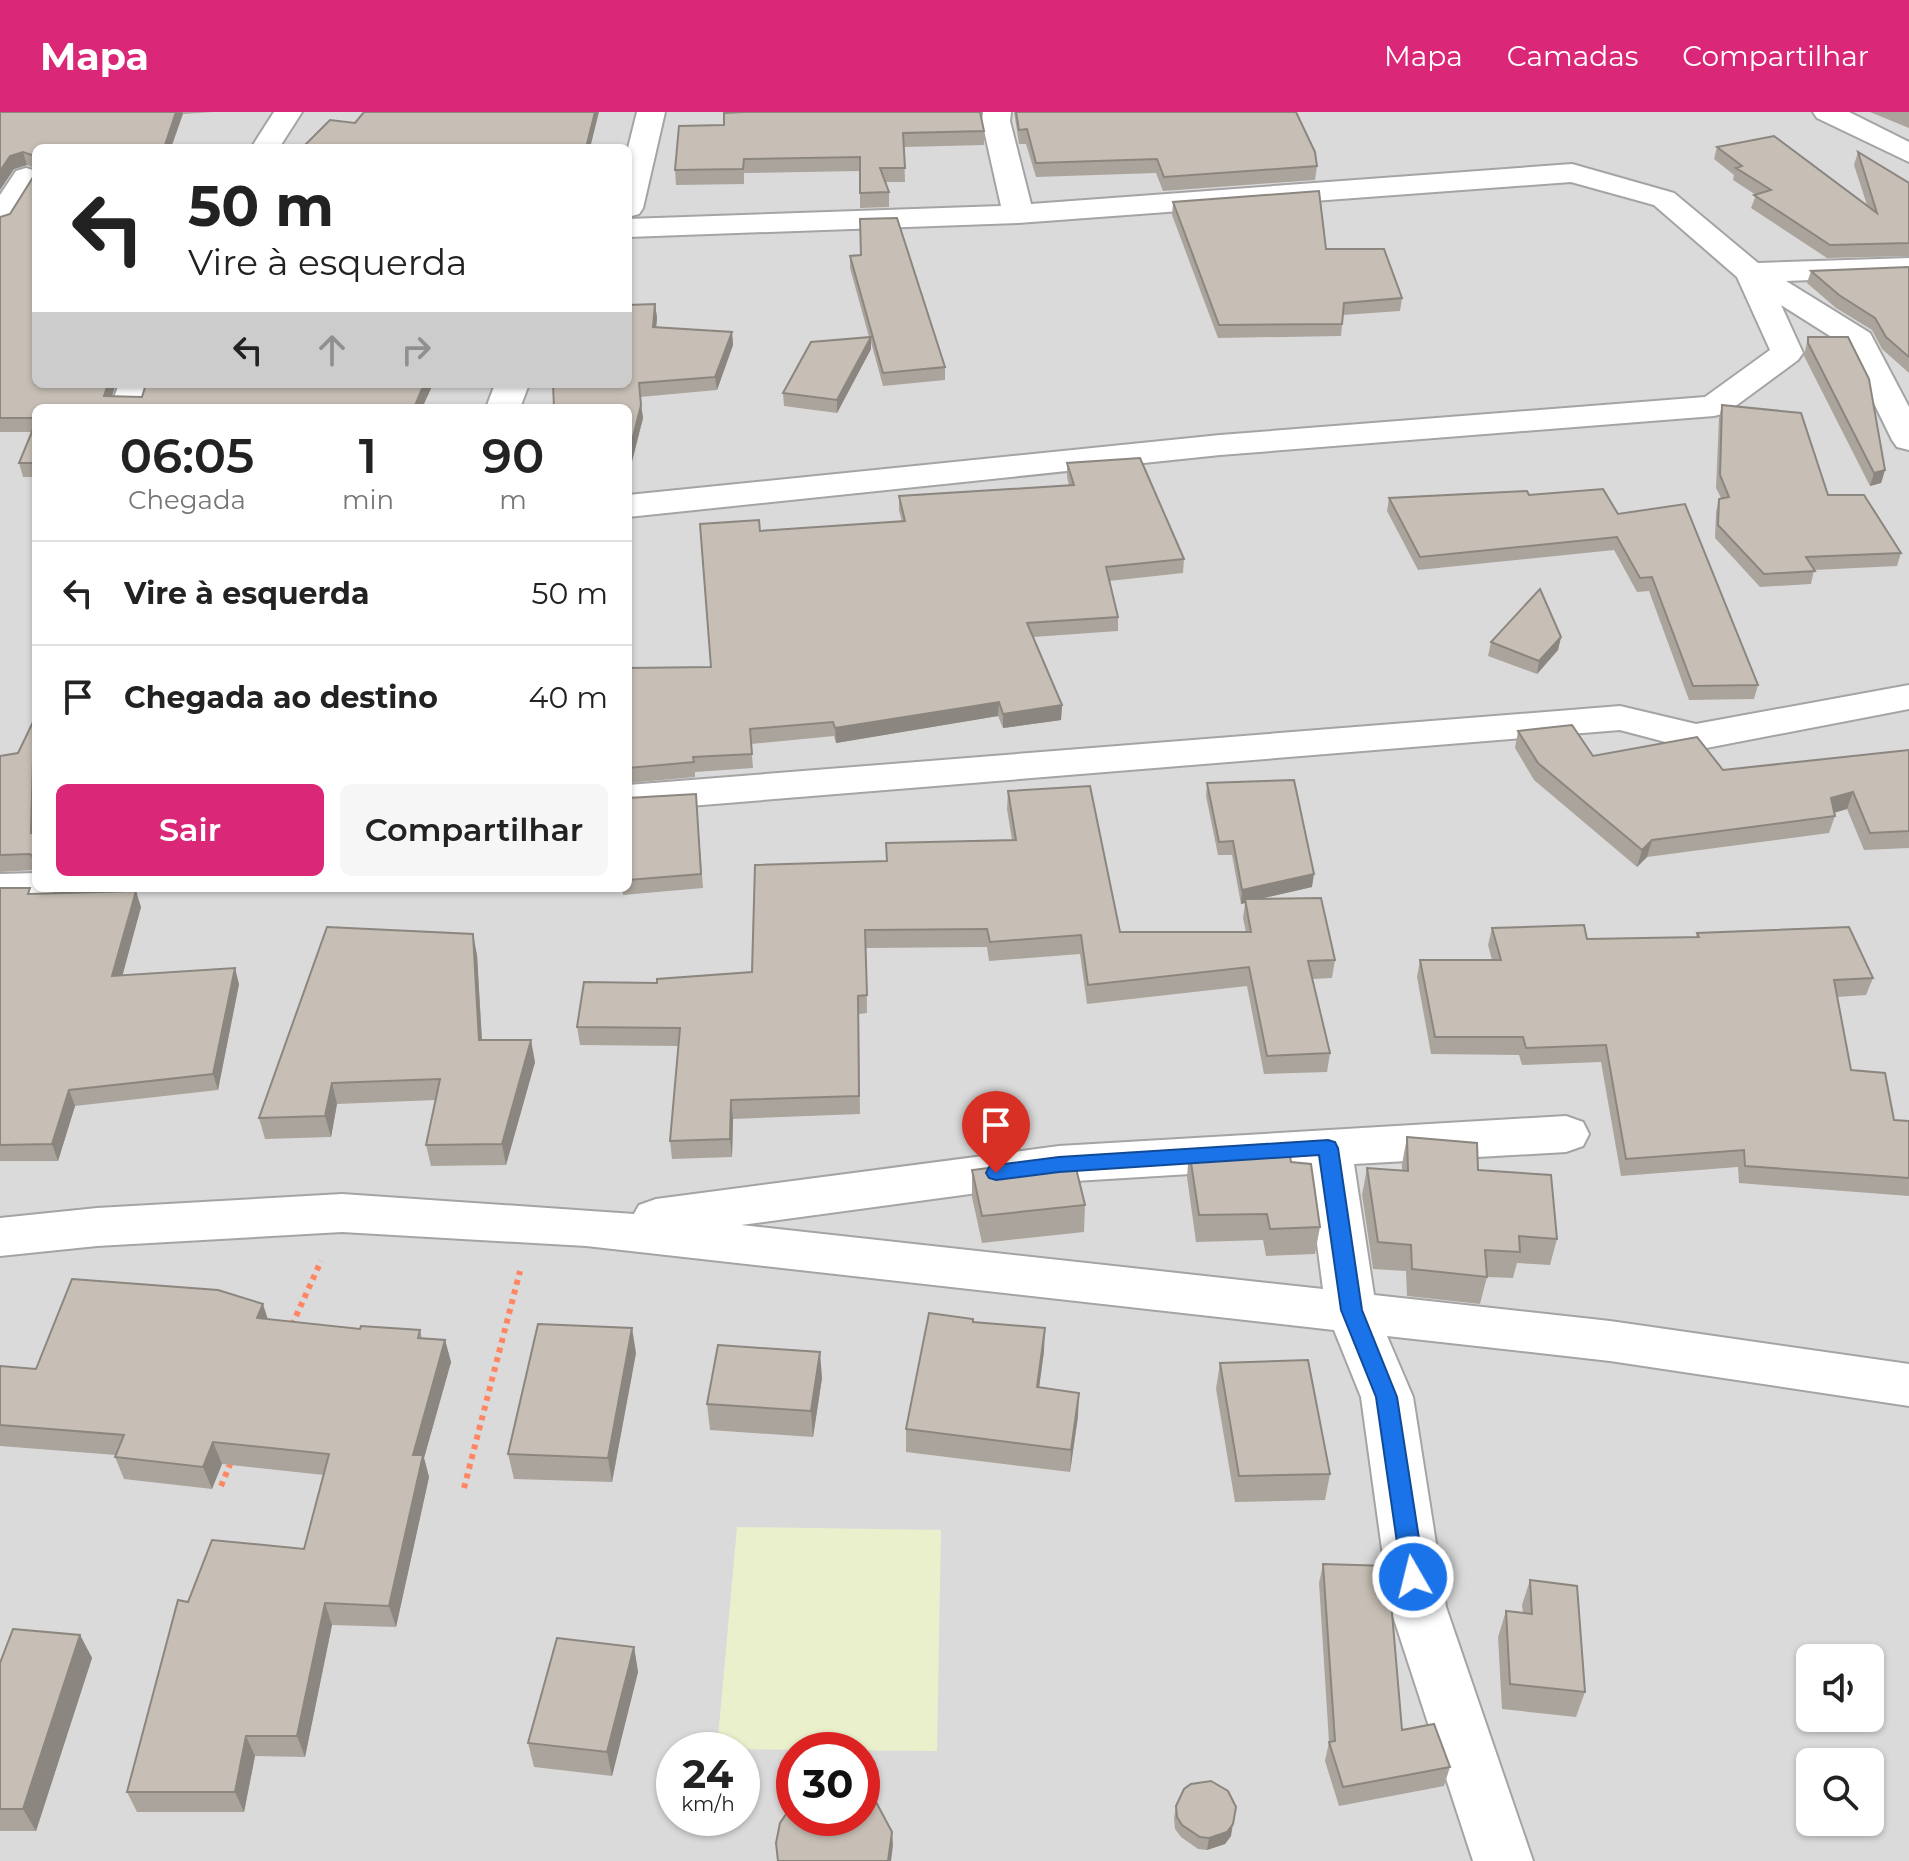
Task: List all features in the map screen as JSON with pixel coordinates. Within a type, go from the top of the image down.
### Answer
[{"type":"street","points":[[268,144],[288,112]]},
{"type":"street","points":[[632,191],[651,112]]},
{"type":"street","points":[[997,112],[996,121],[1018,214]]},
{"type":"street","points":[[1827,112],[1909,153]]},
{"type":"street","points":[[632,228],[1018,214],[1572,173],[1664,199],[1751,273],[1859,340],[1909,440]]},
{"type":"street","points":[[0,220],[21,177]]},
{"type":"street","points":[[1751,273],[1909,267]]},
{"type":"street","points":[[632,506],[1220,445],[1714,406],[1787,353],[1751,273]]},
{"type":"street","points":[[632,798],[1620,718],[1696,737],[1909,697]]},
{"type":"street","points":[[0,888],[32,887]]},
{"type":"street","points":[[586,1227],[1059,1164],[1566,1134]]},
{"type":"street","points":[[1328,1148],[1351,1310],[1387,1397],[1418,1607],[1503,1861]]},
{"type":"street","points":[[0,1237],[97,1227],[342,1213],[586,1227],[1351,1310],[1610,1341],[1909,1385]]},
{"type":"path","points":[[291,1328],[342,1213]]},
{"type":"path","points":[[464,1488],[532,1224]]},
{"type":"path","points":[[221,1486],[237,1448]]},
{"type":"shaded area","points":[[0,112],[1909,112],[1909,1861],[0,1861]]},
{"type":"green space","points":[[737,1527],[941,1530],[937,1751],[880,1750],[880,1732],[776,1732],[776,1750],[760,1749],[760,1732],[719,1732]]},
{"type":"building","points":[[0,112],[176,112],[165,144],[32,144],[32,155],[23,152],[10,156],[0,171]]},
{"type":"building","points":[[364,112],[595,112],[587,144],[306,144],[330,120],[355,123]]},
{"type":"building","points":[[980,112],[984,131],[903,133],[905,168],[880,168],[889,192],[860,193],[860,157],[744,159],[743,169],[675,170],[679,126],[724,125],[724,113]]},
{"type":"building","points":[[1016,112],[1296,112],[1315,152],[1317,166],[1164,177],[1157,159],[1036,163],[1027,129],[1019,130]]},
{"type":"building","points":[[1774,136],[1877,213],[1858,152],[1909,183],[1909,243],[1830,245],[1754,195],[1771,190],[1736,168],[1742,166],[1717,147]]},
{"type":"building","points":[[32,179],[32,388],[107,388],[104,396],[142,397],[145,388],[422,388],[416,404],[32,404],[32,418],[0,418],[0,217],[10,214]]},
{"type":"building","points":[[1319,191],[1326,249],[1384,249],[1402,298],[1344,303],[1342,324],[1219,325],[1173,202]]},
{"type":"building","points":[[897,218],[945,367],[883,373],[850,256],[861,255],[860,219]]},
{"type":"building","points":[[1909,267],[1909,357],[1886,337],[1875,318],[1839,295],[1811,271]]},
{"type":"building","points":[[655,304],[653,327],[732,332],[715,377],[639,383],[641,405],[632,441],[632,404],[554,404],[553,388],[632,388],[632,305]]},
{"type":"building","points":[[871,337],[837,400],[783,393],[811,342]]},
{"type":"building","points":[[1808,337],[1848,337],[1869,379],[1885,470],[1874,473],[1808,343]]},
{"type":"building","points":[[1722,405],[1801,413],[1828,495],[1864,495],[1901,553],[1806,557],[1815,571],[1764,574],[1718,525],[1719,499],[1729,497],[1720,475]]},
{"type":"building","points":[[32,432],[32,463],[19,463]]},
{"type":"building","points":[[1140,458],[1184,559],[1106,567],[1118,617],[1027,623],[1062,705],[1003,714],[999,702],[835,728],[833,722],[750,729],[752,754],[693,757],[694,762],[632,768],[632,668],[711,667],[700,524],[759,520],[760,531],[905,521],[899,496],[1074,485],[1067,463]]},
{"type":"building","points":[[1603,489],[1618,514],[1685,504],[1758,685],[1693,686],[1652,577],[1640,578],[1617,537],[1420,557],[1389,498],[1527,491],[1529,495]]},
{"type":"building","points":[[1540,589],[1561,637],[1539,661],[1491,642]]},
{"type":"building","points":[[32,724],[32,856],[0,855],[0,756],[18,753]]},
{"type":"building","points":[[1572,725],[1593,756],[1697,737],[1723,770],[1909,750],[1909,831],[1870,833],[1853,792],[1831,798],[1835,816],[1652,840],[1642,850],[1538,763],[1518,731]]},
{"type":"building","points":[[1294,780],[1314,874],[1242,890],[1233,841],[1219,842],[1207,783]]},
{"type":"building","points":[[1090,786],[1120,932],[1251,932],[1245,899],[1321,898],[1335,960],[1308,961],[1330,1053],[1267,1056],[1249,967],[1088,985],[1081,935],[990,942],[987,929],[865,930],[867,995],[858,996],[859,1096],[731,1100],[730,1139],[670,1141],[680,1028],[577,1027],[584,982],[657,983],[657,979],[752,972],[755,865],[887,861],[886,843],[1016,840],[1008,791]]},
{"type":"building","points":[[696,794],[701,874],[632,880],[632,798]]},
{"type":"building","points":[[0,888],[30,888],[28,894],[136,892],[112,976],[235,968],[213,1074],[69,1090],[52,1144],[0,1145]]},
{"type":"building","points":[[1584,925],[1587,939],[1699,937],[1697,933],[1849,927],[1873,978],[1834,980],[1851,1070],[1885,1073],[1894,1120],[1909,1121],[1909,1178],[1745,1166],[1744,1150],[1626,1159],[1606,1045],[1526,1048],[1523,1037],[1435,1037],[1420,960],[1501,960],[1492,928]]},
{"type":"building","points":[[327,927],[473,934],[479,1040],[531,1040],[502,1144],[426,1145],[440,1079],[332,1083],[325,1116],[259,1118]]},
{"type":"building","points":[[1407,1137],[1477,1143],[1478,1170],[1551,1175],[1557,1239],[1519,1236],[1520,1252],[1485,1250],[1487,1277],[1412,1269],[1411,1245],[1378,1242],[1367,1168],[1408,1171]]},
{"type":"building","points":[[1259,1146],[1259,1150],[1289,1149],[1291,1162],[1311,1164],[1320,1227],[1270,1229],[1267,1214],[1199,1215],[1189,1150]]},
{"type":"building","points":[[1074,1160],[1085,1205],[982,1216],[972,1170]]},
{"type":"building","points":[[72,1279],[218,1290],[263,1304],[257,1318],[360,1329],[361,1326],[420,1330],[418,1338],[445,1340],[413,1455],[423,1455],[389,1606],[325,1603],[297,1736],[246,1736],[235,1792],[127,1792],[178,1600],[188,1602],[212,1540],[304,1549],[329,1454],[213,1442],[203,1467],[115,1457],[124,1435],[0,1425],[0,1366],[36,1369]]},
{"type":"building","points":[[929,1313],[973,1319],[973,1322],[1045,1328],[1037,1387],[1079,1393],[1071,1450],[906,1429]]},
{"type":"building","points":[[538,1324],[632,1328],[608,1458],[508,1454]]},
{"type":"building","points":[[718,1345],[820,1352],[811,1411],[707,1404]]},
{"type":"building","points":[[1308,1360],[1330,1474],[1239,1476],[1220,1363]]},
{"type":"building","points":[[1323,1564],[1388,1566],[1402,1730],[1434,1724],[1450,1767],[1343,1787],[1329,1742],[1335,1741]]},
{"type":"building","points":[[1530,1580],[1577,1586],[1585,1692],[1510,1684],[1506,1611],[1532,1614]]},
{"type":"building","points":[[13,1629],[80,1635],[23,1809],[0,1809],[0,1663]]},
{"type":"building","points":[[557,1638],[634,1647],[607,1752],[528,1743]]},
{"type":"building","points":[[1211,1781],[1228,1791],[1236,1807],[1233,1824],[1227,1832],[1209,1838],[1200,1837],[1182,1825],[1176,1806],[1184,1789],[1191,1784]]},
{"type":"building","points":[[880,1810],[892,1832],[888,1861],[778,1861],[777,1836],[880,1836]]},
{"type":"route","points":[[996,1173],[1059,1164],[1328,1148],[1351,1310],[1387,1397],[1413,1577]]}]
